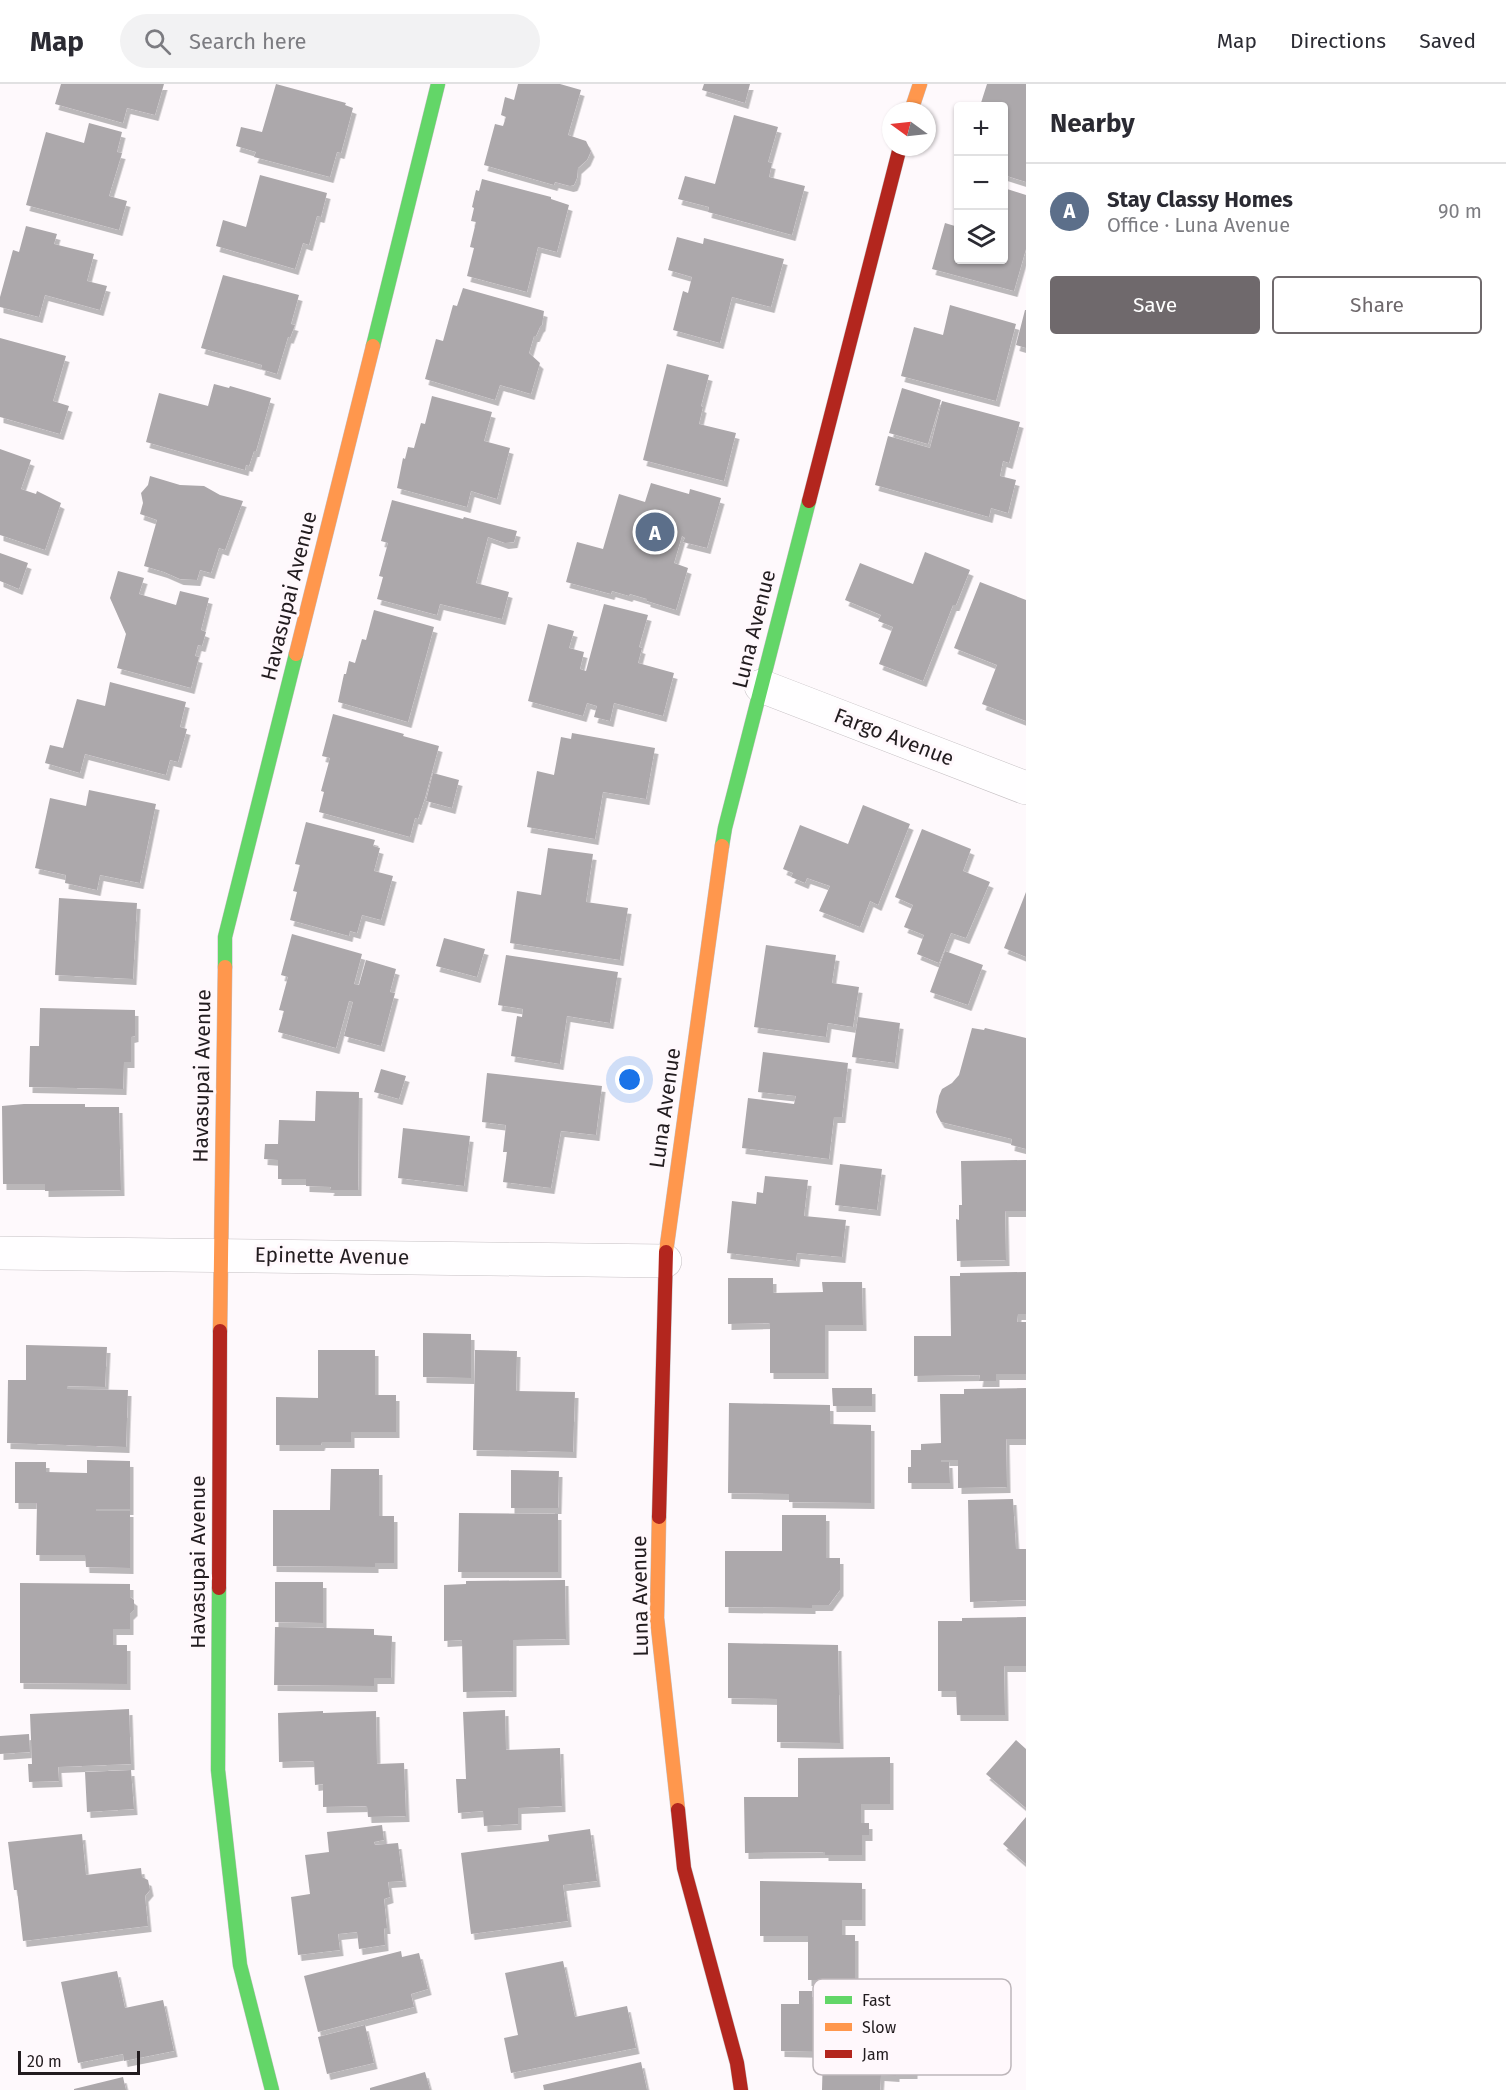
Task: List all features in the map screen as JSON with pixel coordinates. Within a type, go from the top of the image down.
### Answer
[{"type":"street","name":"Havasupai Avenue","points":[[272,2090],[240,1965],[218,1770],[220,1255],[225,937],[438,84]]},
{"type":"street","points":[[914,102],[920,84]]},
{"type":"street","name":"Luna Avenue","points":[[741,2090],[737,2063],[684,1868],[657,1618],[665,1262],[725,828],[898,156]]},
{"type":"street","name":"Fargo Avenue","points":[[761,686],[1026,788]]},
{"type":"street","name":"Epinette Avenue","points":[[0,1253],[665,1262]]},
{"type":"building","points":[[61,84],[164,84],[155,115],[127,108],[123,123],[55,104]]},
{"type":"building","points":[[276,84],[346,103],[345,105],[353,108],[341,153],[337,152],[330,177],[254,157],[256,152],[236,146],[241,127],[262,132]]},
{"type":"building","points":[[518,84],[560,84],[581,90],[568,135],[586,141],[591,151],[587,160],[578,168],[574,185],[555,182],[554,185],[484,165],[495,124],[503,126],[506,117],[501,115],[505,97],[514,100]]},
{"type":"building","points":[[704,84],[750,84],[745,103],[702,90]]},
{"type":"building","points":[[987,84],[1026,84],[1026,182],[1008,176],[1008,102],[981,102]]},
{"type":"building","points":[[734,115],[778,127],[768,162],[772,163],[769,177],[805,186],[792,235],[708,212],[709,207],[678,199],[685,176],[715,184]]},
{"type":"building","points":[[89,123],[122,132],[117,152],[122,153],[109,196],[127,201],[119,230],[26,205],[46,132],[84,143]]},
{"type":"building","points":[[260,175],[327,193],[321,217],[317,216],[309,245],[303,243],[295,269],[216,246],[223,220],[246,227]]},
{"type":"building","points":[[482,179],[551,197],[551,199],[569,205],[557,252],[538,247],[527,292],[467,276],[474,248],[470,247],[476,222],[471,221],[474,208],[472,207],[476,190],[479,191]]},
{"type":"building","points":[[1008,189],[1026,195],[1026,249],[1014,291],[932,269],[945,223],[954,226],[954,264],[1008,264]]},
{"type":"building","points":[[26,226],[57,234],[54,244],[94,254],[87,281],[107,286],[100,310],[45,295],[39,317],[0,307],[0,297],[13,250],[19,252]]},
{"type":"building","points":[[677,237],[703,244],[704,238],[784,259],[771,307],[732,297],[720,343],[673,330],[683,291],[688,293],[692,277],[668,270]]},
{"type":"building","points":[[223,275],[299,295],[291,324],[295,325],[290,338],[288,337],[277,374],[261,369],[262,365],[201,348]]},
{"type":"building","points":[[463,288],[544,311],[542,325],[534,336],[529,353],[540,363],[531,394],[500,385],[495,400],[425,379],[436,339],[443,341],[453,305],[457,306]]},
{"type":"building","points":[[950,305],[1016,324],[996,401],[901,376],[914,327],[943,335]]},
{"type":"building","points":[[1026,310],[1026,348],[1016,345]]},
{"type":"building","points":[[0,338],[66,356],[53,401],[69,406],[60,434],[0,417]]},
{"type":"building","points":[[667,364],[709,375],[699,424],[736,433],[724,481],[643,460]]},
{"type":"building","points":[[214,384],[229,388],[230,386],[271,398],[256,451],[245,470],[146,442],[159,393],[208,406]]},
{"type":"building","points":[[902,388],[941,400],[928,444],[889,433]]},
{"type":"building","points":[[432,396],[492,412],[484,441],[510,448],[497,499],[471,491],[467,507],[397,488],[403,458],[405,459],[408,447],[414,448],[421,423],[425,424]]},
{"type":"building","points":[[942,401],[1020,422],[1009,463],[1003,461],[1000,476],[1016,480],[1008,513],[991,508],[989,517],[875,485],[888,436],[930,448]]},
{"type":"building","points":[[0,449],[31,460],[21,489],[36,494],[37,491],[61,503],[45,550],[0,535]]},
{"type":"building","points":[[150,476],[180,485],[204,486],[220,495],[243,501],[225,550],[219,548],[211,573],[200,570],[197,580],[180,579],[144,566],[157,520],[140,514],[143,503],[141,493],[148,485]]},
{"type":"building","points":[[651,483],[689,494],[690,489],[721,498],[707,548],[683,542],[685,538],[682,536],[674,563],[688,568],[676,610],[630,594],[629,596],[612,591],[611,594],[566,582],[577,542],[603,549],[619,494],[645,502]]},
{"type":"building","points":[[392,500],[517,531],[514,542],[505,543],[488,537],[476,583],[509,592],[502,619],[440,604],[437,615],[377,599],[383,577],[379,576],[388,543],[381,541]]},
{"type":"building","points":[[925,552],[970,570],[956,605],[953,605],[923,681],[879,664],[893,627],[878,621],[881,615],[845,600],[860,563],[913,584]]},
{"type":"building","points":[[0,553],[28,563],[19,589],[0,581]]},
{"type":"building","points":[[118,571],[144,578],[139,594],[176,605],[180,591],[209,598],[201,630],[206,632],[202,646],[198,645],[195,656],[199,657],[191,688],[117,668],[126,634],[110,598]]},
{"type":"building","points":[[980,582],[1026,600],[1026,721],[982,704],[997,665],[954,648]]},
{"type":"building","points":[[604,604],[648,615],[639,647],[642,648],[638,663],[674,673],[663,716],[614,703],[610,721],[594,717],[597,706],[587,703],[583,716],[528,701],[548,624],[574,631],[569,648],[584,652],[580,669],[586,671]]},
{"type":"building","points":[[374,610],[434,627],[408,722],[338,702],[349,661],[355,663],[362,639],[366,640]]},
{"type":"building","points":[[110,682],[186,702],[180,727],[187,729],[178,762],[170,760],[166,775],[85,754],[80,773],[45,763],[50,745],[63,748],[77,699],[105,706]]},
{"type":"building","points":[[333,714],[439,746],[425,798],[418,819],[415,818],[410,837],[319,812],[324,792],[321,791],[330,758],[322,756]]},
{"type":"building","points":[[572,733],[655,748],[646,799],[603,792],[595,839],[527,827],[537,771],[554,775],[561,737],[571,739]]},
{"type":"building","points":[[433,773],[459,780],[452,808],[426,801]]},
{"type":"building","points":[[89,790],[156,804],[140,883],[100,875],[97,890],[65,883],[66,875],[35,868],[50,798],[86,806]]},
{"type":"building","points":[[863,805],[910,824],[878,905],[870,901],[860,927],[819,911],[830,886],[807,878],[805,883],[791,877],[793,873],[783,869],[800,825],[848,844]]},
{"type":"building","points":[[306,822],[375,840],[373,846],[380,848],[374,871],[393,876],[381,920],[362,915],[357,933],[350,931],[349,936],[290,920],[297,892],[293,891],[300,865],[295,864]]},
{"type":"building","points":[[922,829],[971,849],[963,871],[990,882],[966,938],[951,933],[939,963],[917,954],[924,935],[904,927],[913,905],[895,897]]},
{"type":"building","points":[[548,848],[593,854],[586,902],[628,908],[620,960],[510,943],[517,891],[541,895]]},
{"type":"building","points":[[1026,892],[1026,957],[1004,948]]},
{"type":"building","points":[[59,898],[137,903],[133,979],[55,975]]},
{"type":"building","points":[[292,934],[362,954],[354,984],[359,985],[366,960],[396,969],[390,992],[395,993],[381,1046],[344,1036],[353,1002],[349,1001],[336,1048],[278,1032],[284,1011],[279,1010],[288,977],[281,975]]},
{"type":"building","points":[[444,938],[485,949],[477,977],[436,966]]},
{"type":"building","points":[[766,945],[836,955],[832,983],[859,987],[853,1027],[828,1023],[826,1037],[754,1027]]},
{"type":"building","points":[[945,951],[983,965],[968,1005],[930,992]]},
{"type":"building","points":[[506,955],[618,972],[610,1023],[567,1016],[560,1064],[511,1056],[517,1016],[522,1017],[523,1009],[498,1005]]},
{"type":"building","points":[[40,1008],[135,1010],[135,1036],[131,1037],[131,1062],[124,1062],[123,1089],[29,1087],[30,1046],[39,1046]]},
{"type":"building","points":[[858,1017],[900,1023],[895,1063],[852,1057]]},
{"type":"building","points":[[972,1028],[984,1030],[985,1028],[1026,1038],[1026,1149],[1011,1145],[1012,1139],[941,1122],[938,1117],[936,1112],[939,1096],[942,1089],[959,1075]]},
{"type":"building","points":[[763,1052],[848,1063],[842,1117],[834,1117],[829,1159],[742,1148],[748,1098],[794,1104],[796,1096],[758,1092]]},
{"type":"building","points":[[381,1069],[406,1076],[399,1099],[374,1092]]},
{"type":"building","points":[[487,1073],[602,1086],[596,1135],[561,1131],[551,1188],[503,1182],[507,1152],[503,1152],[506,1125],[482,1122]]},
{"type":"building","points":[[316,1091],[359,1092],[358,1190],[330,1190],[331,1187],[306,1186],[306,1179],[278,1179],[278,1160],[264,1159],[265,1144],[278,1144],[279,1120],[315,1121]]},
{"type":"building","points":[[85,1104],[85,1107],[119,1107],[121,1190],[45,1191],[45,1184],[3,1184],[2,1106]]},
{"type":"building","points":[[403,1128],[470,1136],[464,1186],[398,1178]]},
{"type":"building","points":[[1026,1160],[1026,1211],[1005,1211],[1006,1260],[957,1261],[956,1219],[959,1220],[959,1205],[962,1205],[961,1161]]},
{"type":"building","points":[[840,1164],[882,1169],[877,1210],[835,1205]]},
{"type":"building","points":[[765,1176],[808,1180],[804,1216],[846,1220],[842,1257],[797,1253],[796,1261],[727,1253],[732,1201],[756,1204],[757,1192],[763,1193]]},
{"type":"building","points":[[1026,1272],[1026,1314],[1018,1314],[1017,1322],[1026,1322],[1026,1374],[996,1374],[996,1381],[979,1381],[980,1375],[914,1376],[914,1336],[951,1336],[950,1276],[960,1276],[960,1273]]},
{"type":"building","points":[[728,1278],[773,1278],[773,1293],[823,1292],[822,1282],[862,1282],[863,1325],[825,1325],[825,1373],[770,1373],[770,1323],[728,1324]]},
{"type":"building","points":[[423,1333],[471,1334],[471,1378],[423,1377]]},
{"type":"building","points":[[26,1345],[107,1347],[105,1387],[67,1386],[67,1389],[128,1390],[126,1447],[7,1443],[8,1380],[26,1380]]},
{"type":"building","points":[[318,1350],[375,1350],[375,1395],[396,1395],[396,1432],[351,1432],[351,1442],[276,1445],[276,1397],[318,1398]]},
{"type":"building","points":[[475,1350],[517,1351],[516,1391],[575,1392],[573,1452],[473,1450]]},
{"type":"building","points":[[832,1388],[872,1388],[872,1406],[833,1406]]},
{"type":"building","points":[[1026,1388],[1026,1439],[1006,1439],[1007,1487],[958,1488],[958,1460],[941,1460],[941,1462],[949,1462],[950,1483],[908,1483],[911,1450],[921,1450],[921,1444],[941,1443],[940,1394],[964,1394],[964,1389]]},
{"type":"building","points":[[729,1403],[830,1405],[830,1424],[871,1425],[871,1503],[789,1502],[789,1494],[728,1493]]},
{"type":"building","points":[[87,1460],[130,1461],[130,1509],[96,1509],[96,1511],[130,1511],[130,1568],[86,1567],[85,1555],[36,1555],[37,1503],[15,1503],[15,1462],[46,1462],[46,1472],[87,1473]]},
{"type":"building","points":[[331,1469],[379,1469],[379,1516],[394,1516],[394,1563],[375,1563],[375,1567],[273,1566],[273,1510],[330,1510]]},
{"type":"building","points":[[511,1470],[559,1471],[558,1508],[511,1508]]},
{"type":"building","points":[[1013,1499],[1016,1549],[1026,1549],[1026,1600],[970,1602],[968,1500]]},
{"type":"building","points":[[459,1513],[558,1514],[558,1572],[458,1572]]},
{"type":"building","points":[[782,1515],[826,1515],[826,1558],[840,1558],[840,1590],[829,1605],[812,1605],[812,1608],[725,1607],[725,1551],[782,1551]]},
{"type":"building","points":[[565,1580],[566,1639],[513,1640],[513,1691],[463,1692],[462,1640],[444,1641],[444,1585],[466,1584],[466,1581]]},
{"type":"building","points":[[275,1582],[323,1582],[323,1623],[275,1622]]},
{"type":"building","points":[[20,1583],[130,1584],[130,1597],[134,1600],[134,1610],[130,1614],[130,1629],[113,1629],[113,1645],[127,1645],[127,1684],[20,1683]]},
{"type":"building","points":[[1026,1617],[1026,1666],[1004,1666],[1005,1715],[957,1715],[956,1691],[938,1691],[938,1621],[962,1621],[962,1618]]},
{"type":"building","points":[[275,1627],[374,1629],[374,1635],[392,1636],[391,1678],[374,1678],[374,1686],[274,1685]]},
{"type":"building","points":[[728,1643],[838,1645],[840,1743],[777,1742],[777,1699],[728,1698]]},
{"type":"building","points":[[129,1709],[131,1764],[58,1767],[59,1781],[29,1782],[28,1764],[32,1764],[30,1714]]},
{"type":"building","points":[[505,1710],[506,1750],[560,1748],[562,1806],[518,1808],[518,1824],[484,1826],[483,1811],[458,1813],[456,1779],[466,1779],[463,1712]]},
{"type":"building","points":[[323,1711],[323,1713],[376,1711],[377,1764],[404,1763],[406,1816],[368,1817],[367,1806],[323,1807],[323,1784],[315,1785],[314,1761],[279,1762],[278,1713]]},
{"type":"building","points":[[29,1734],[30,1752],[0,1754],[0,1736]]},
{"type":"building","points":[[1016,1740],[1026,1749],[1026,1808],[986,1774]]},
{"type":"building","points":[[890,1757],[890,1804],[861,1804],[861,1823],[869,1823],[869,1835],[862,1835],[862,1855],[825,1855],[825,1852],[745,1853],[744,1797],[798,1797],[798,1758]]},
{"type":"building","points":[[131,1770],[134,1809],[87,1812],[85,1772]]},
{"type":"building","points":[[1026,1817],[1026,1864],[1003,1844]]},
{"type":"building","points":[[382,1825],[384,1840],[374,1842],[375,1845],[398,1843],[403,1881],[388,1882],[390,1897],[384,1899],[387,1928],[384,1928],[385,1945],[359,1949],[357,1932],[338,1934],[340,1950],[298,1955],[291,1897],[310,1894],[305,1855],[329,1852],[327,1832]]},
{"type":"building","points":[[590,1829],[597,1881],[563,1885],[568,1921],[471,1934],[461,1853],[549,1841],[548,1835]]},
{"type":"building","points":[[82,1834],[86,1875],[141,1868],[142,1877],[148,1880],[150,1890],[145,1896],[148,1926],[23,1941],[8,1842]]},
{"type":"building","points":[[760,1881],[862,1883],[862,1920],[842,1920],[842,1935],[855,1935],[855,1979],[808,1980],[808,1936],[760,1936]]},
{"type":"building","points":[[401,1951],[402,1957],[419,1953],[428,1989],[411,1994],[414,2007],[318,2032],[304,1976]]},
{"type":"building","points":[[563,1961],[575,2017],[627,2006],[636,2048],[511,2073],[504,2038],[518,2035],[505,1973]]},
{"type":"building","points":[[117,1971],[125,2008],[163,2000],[174,2051],[124,2061],[123,2054],[78,2063],[61,1982]]},
{"type":"building","points":[[799,1991],[812,1991],[813,2052],[781,2051],[781,2004],[799,2004]]},
{"type":"building","points":[[365,2025],[374,2063],[327,2074],[318,2037]]},
{"type":"building","points":[[641,2062],[647,2090],[544,2090],[543,2085]]},
{"type":"building","points":[[425,2072],[430,2090],[370,2090],[370,2088]]},
{"type":"building","points":[[822,2075],[881,2075],[880,2090],[822,2090]]},
{"type":"building","points":[[123,2077],[126,2090],[74,2090],[74,2089]]},
{"type":"traffic: fast","points":[[373,346],[438,84]]},
{"type":"traffic: fast","points":[[722,846],[809,501]]},
{"type":"traffic: fast","points":[[225,967],[225,937],[296,654]]},
{"type":"traffic: fast","points":[[219,1588],[218,1770],[240,1965],[272,2090]]},
{"type":"traffic: slow","points":[[914,102],[920,84]]},
{"type":"traffic: slow","points":[[296,654],[373,346]]},
{"type":"traffic: slow","points":[[666,1252],[722,846]]},
{"type":"traffic: slow","points":[[220,1331],[225,967]]},
{"type":"traffic: slow","points":[[659,1517],[657,1618],[678,1810]]},
{"type":"traffic: jam","points":[[809,501],[898,156]]},
{"type":"traffic: jam","points":[[659,1517],[666,1252]]},
{"type":"traffic: jam","points":[[219,1588],[220,1331]]},
{"type":"traffic: jam","points":[[678,1810],[684,1868],[737,2063],[741,2090]]},
{"type":"place","name":"Stay Classy Homes","points":[[655,532]]}]
